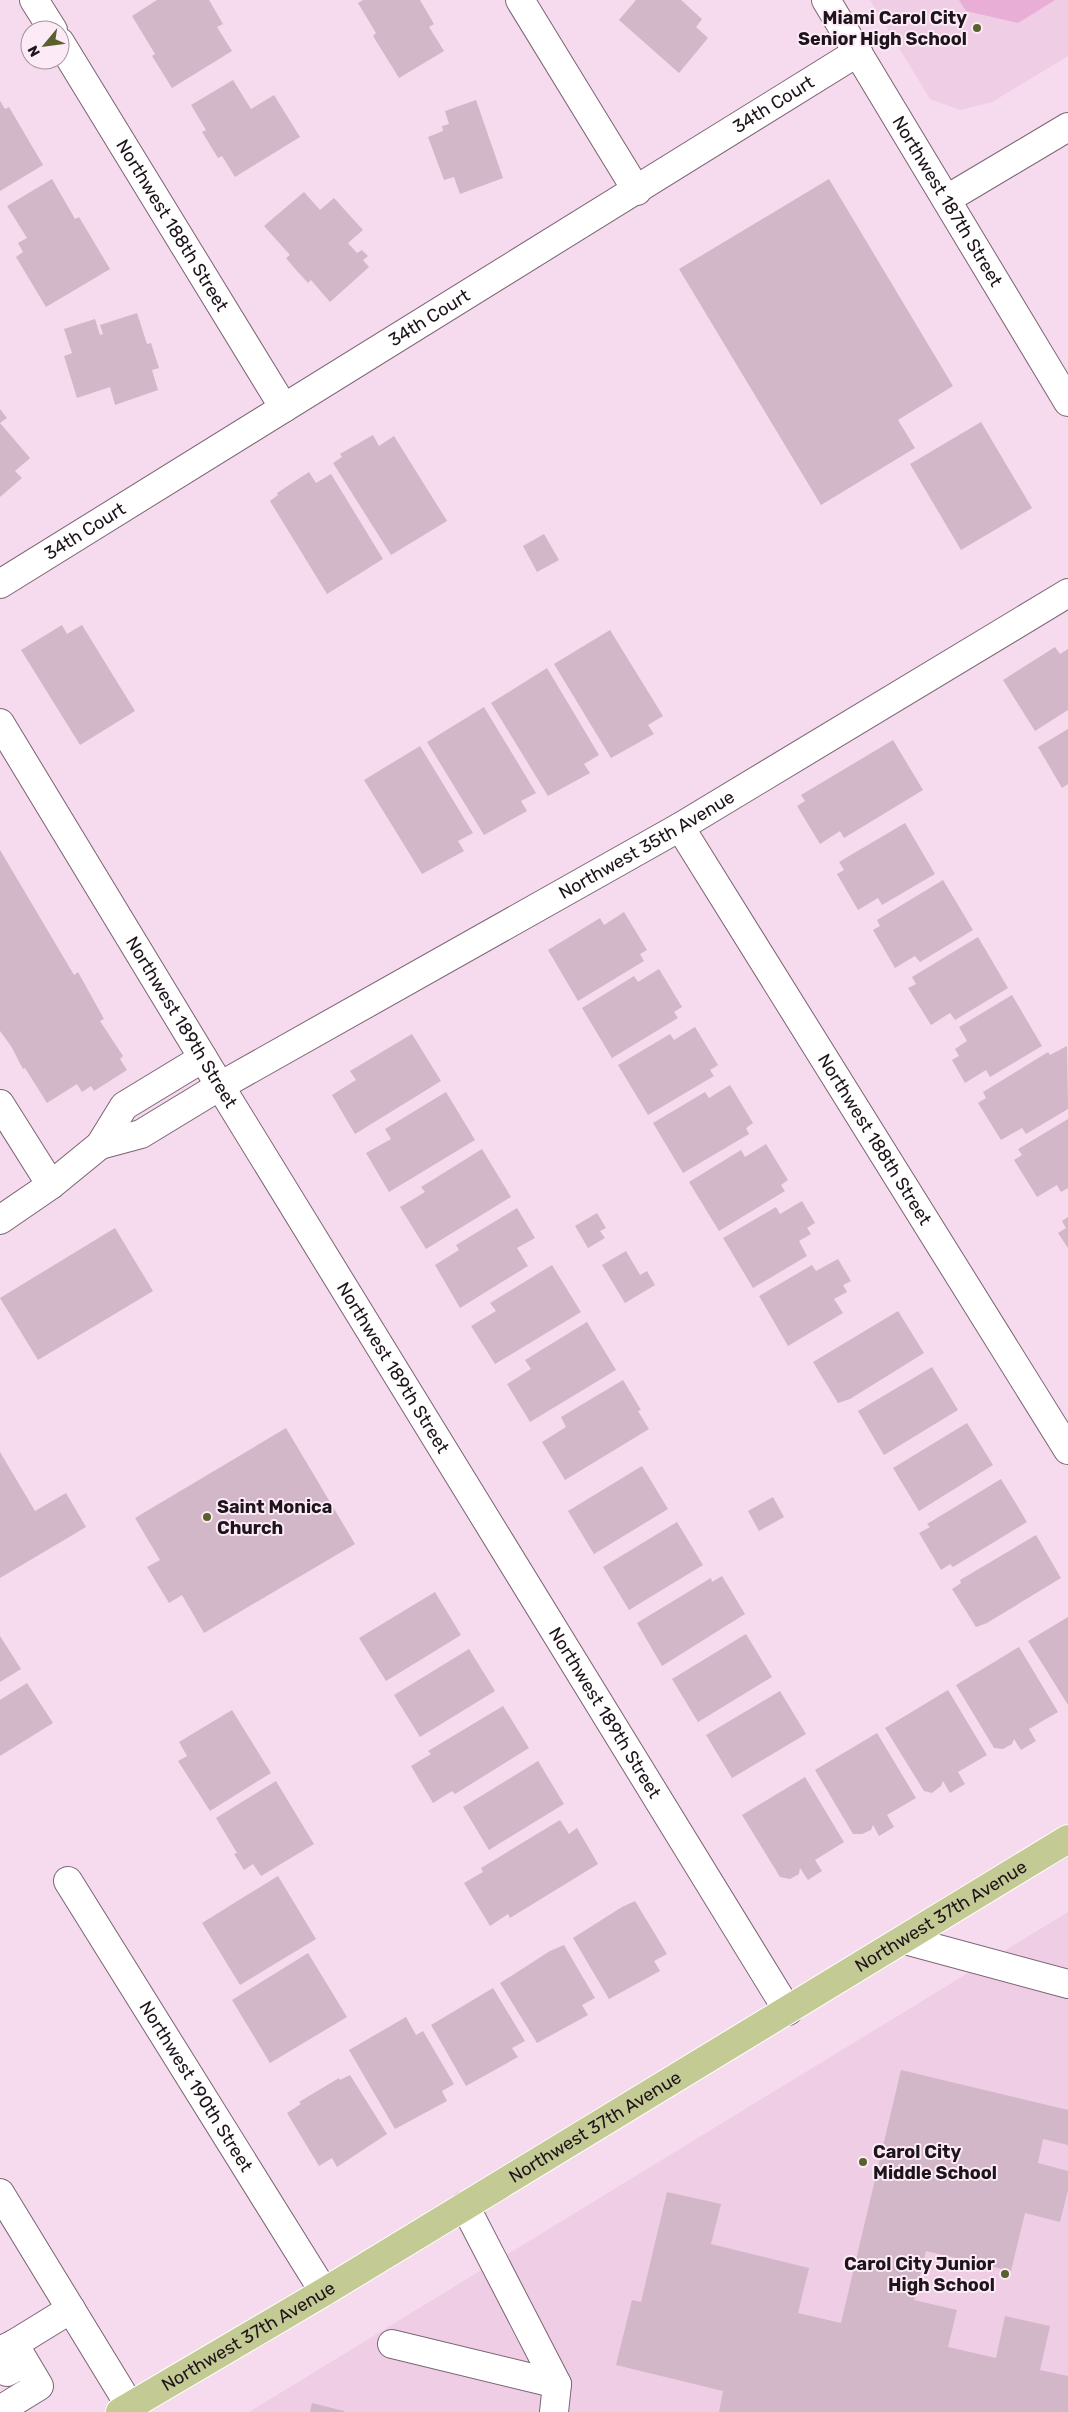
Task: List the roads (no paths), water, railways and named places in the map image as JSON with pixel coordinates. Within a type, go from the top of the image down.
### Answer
[{"type":"main road","name":"Northwest 37th Avenue","points":[[125,2409],[324,2292],[1068,1839]]},
{"type":"street","points":[[34,0],[47,20]]},
{"type":"street","points":[[520,0],[637,190]]},
{"type":"street","name":"Northwest 187th Street","points":[[826,0],[1068,402]]},
{"type":"street","name":"34th Court","points":[[0,584],[858,52]]},
{"type":"street","name":"Northwest 188th Street","points":[[70,58],[284,408]]},
{"type":"street","points":[[947,199],[1068,127]]},
{"type":"street","name":"Northwest 35th Avenue","points":[[100,1145],[141,1134],[220,1086],[680,827],[1068,593]]},
{"type":"street","name":"Northwest 189th Street","points":[[0,722],[220,1086],[788,2011]]},
{"type":"street","name":"Northwest 188th Street","points":[[680,827],[1068,1450]]},
{"type":"street","points":[[0,1220],[51,1186],[100,1145],[124,1106],[203,1058]]},
{"type":"street","points":[[0,1104],[51,1186]]},
{"type":"street","name":"Northwest 190th Street","points":[[68,1881],[324,2292]]},
{"type":"street","points":[[905,1940],[1068,1984]]},
{"type":"street","points":[[0,2193],[71,2309],[125,2409]]},
{"type":"street","points":[[466,2206],[557,2384],[554,2412]]},
{"type":"street","points":[[0,2410],[39,2386],[7,2352],[71,2309]]},
{"type":"street","points":[[392,2344],[557,2384]]},
{"type":"place","name":"Miami Carol City Senior High School","points":[[977,28]]},
{"type":"place","name":"Saint Monica Church","points":[[207,1517]]},
{"type":"place","name":"Carol City Middle School","points":[[863,2162]]},
{"type":"place","name":"Carol City Junior High School","points":[[1005,2274]]}]
